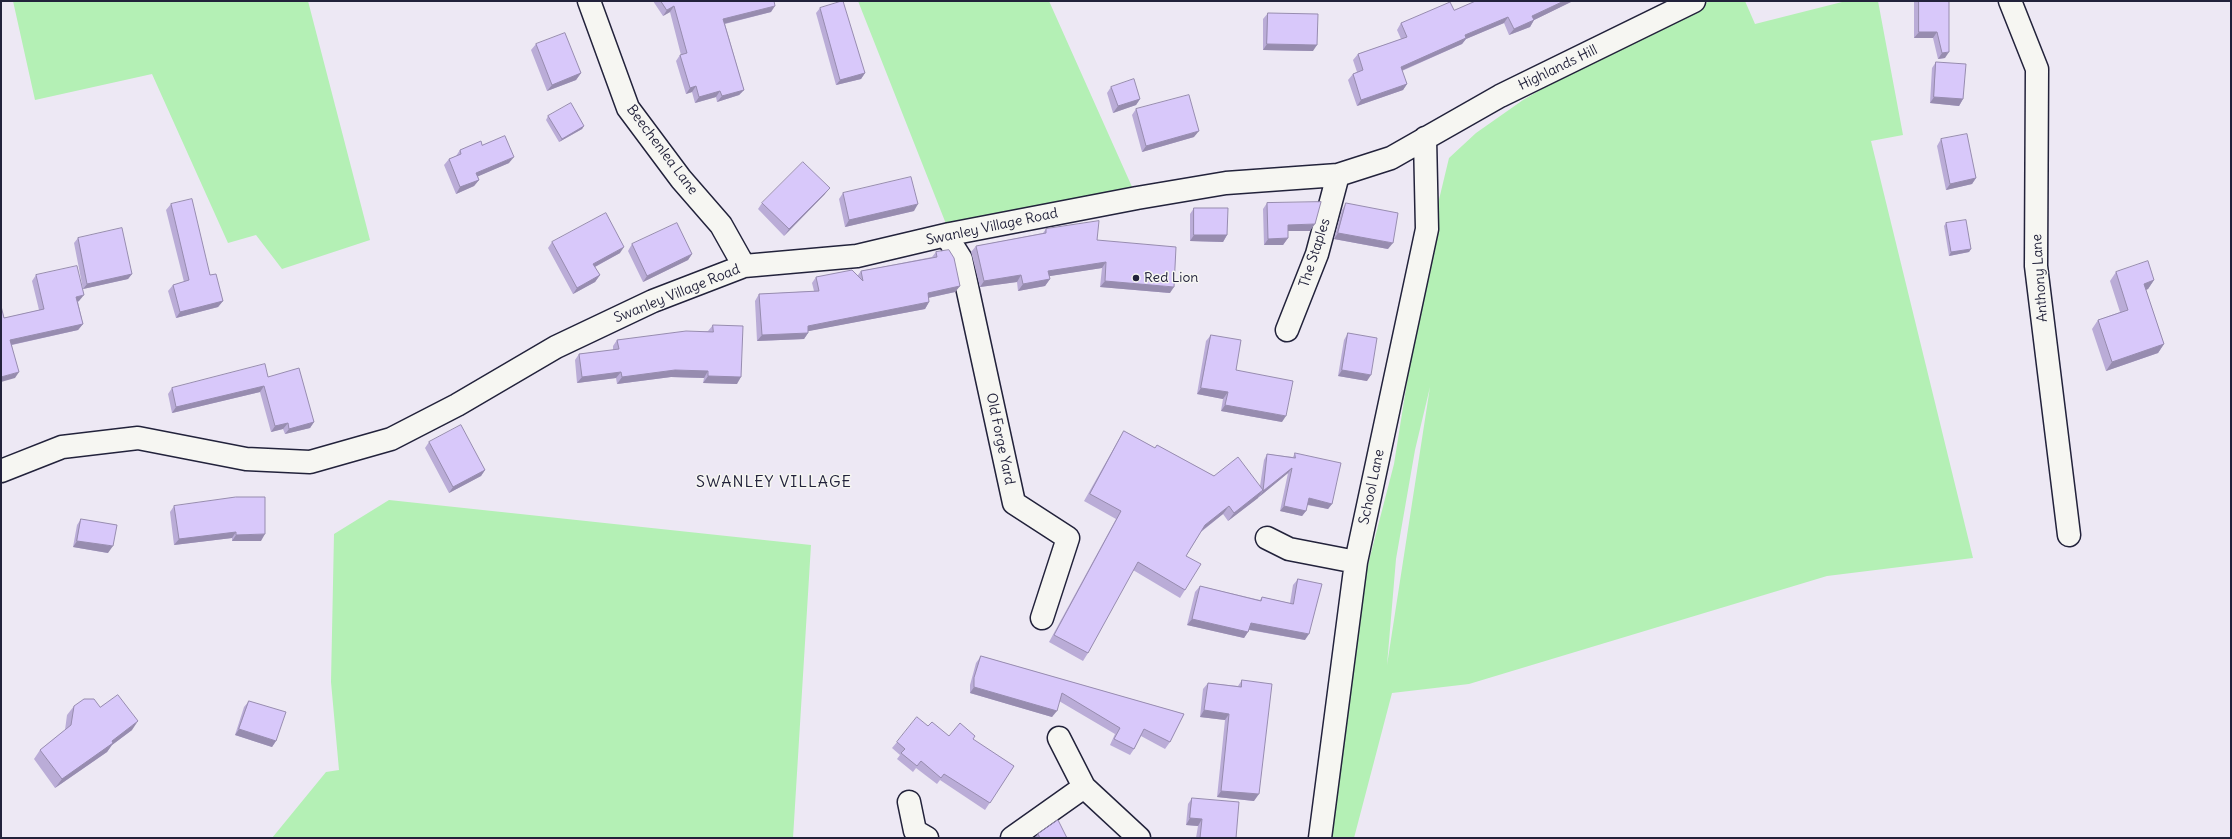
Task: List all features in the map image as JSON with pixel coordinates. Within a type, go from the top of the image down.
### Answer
[{"type":"street","name":"Beechenlea Lane","points":[[589,1],[628,108],[680,179],[721,224],[744,266]]},
{"type":"street","name":"Highlands Hill","points":[[1425,138],[1500,96],[1694,1]]},
{"type":"street","name":"Anthony Lane","points":[[2010,1],[2036,69],[2036,266],[2069,535]]},
{"type":"street","name":"Swanley Village Road","points":[[1,471],[62,447],[138,438],[246,459],[310,462],[391,439],[457,404],[556,347],[653,301],[744,266],[857,256],[946,235],[1137,198],[1226,183],[1338,175],[1391,158],[1425,138]]},
{"type":"street","name":"School Lane","points":[[1320,838],[1356,562],[1427,229],[1425,138]]},
{"type":"street","name":"The Staples","points":[[1287,330],[1317,254],[1338,175]]},
{"type":"street","name":"Old Forge Yard","points":[[946,235],[961,259],[1014,503],[1068,538],[1042,618]]},
{"type":"street","points":[[1267,538],[1289,549],[1356,562]]},
{"type":"street","points":[[1059,738],[1084,787],[1139,838]]},
{"type":"street","points":[[1012,838],[1084,787]]},
{"type":"street","points":[[909,802],[915,831],[928,838]]},
{"type":"green space","points":[[13,1],[308,1],[370,240],[282,269],[256,235],[228,243],[152,74],[35,100]]},
{"type":"green space","points":[[858,1],[1049,1],[1137,198],[950,234]]},
{"type":"green space","points":[[1710,1],[1745,1],[1755,24],[1846,1],[1878,1],[1903,135],[1871,141],[1973,558],[1827,576],[1469,684],[1392,693],[1354,838],[1322,838],[1364,580],[1394,464],[1430,237],[1449,158],[1476,133],[1523,100],[1602,54]],"holes":[[[1430,387],[1387,665],[1396,559],[1415,450]]]},
{"type":"green space","points":[[389,500],[811,545],[793,838],[272,838],[326,772],[339,770],[331,682],[334,534]]},
{"type":"building","points":[[661,1],[774,1],[775,6],[723,19],[744,90],[722,96],[720,91],[699,97],[696,86],[690,88],[680,55],[687,53],[674,6],[667,10]]},
{"type":"building","points":[[843,1],[865,73],[840,80],[820,8]]},
{"type":"building","points":[[1476,1],[1564,1],[1532,16],[1534,20],[1514,29],[1508,17],[1465,35],[1466,38],[1401,67],[1407,84],[1361,100],[1353,74],[1363,70],[1358,54],[1407,37],[1401,23],[1450,2],[1454,10]]},
{"type":"building","points":[[1919,1],[1949,1],[1949,52],[1942,53],[1937,32],[1919,32]]},
{"type":"building","points":[[1268,13],[1318,14],[1317,45],[1267,44]]},
{"type":"building","points":[[565,33],[581,73],[552,85],[536,44]]},
{"type":"building","points":[[1936,62],[1966,64],[1963,99],[1934,97]]},
{"type":"building","points":[[1134,79],[1140,99],[1118,106],[1111,87]]},
{"type":"building","points":[[1189,95],[1199,131],[1146,146],[1136,109]]},
{"type":"building","points":[[571,103],[584,126],[562,139],[548,116]]},
{"type":"building","points":[[1967,134],[1976,178],[1950,184],[1941,139]]},
{"type":"building","points":[[505,136],[514,157],[476,173],[479,180],[460,187],[449,159],[461,154],[460,150],[481,141],[482,145]]},
{"type":"building","points":[[803,162],[830,188],[789,229],[762,203]]},
{"type":"building","points":[[911,177],[918,204],[849,220],[843,193]]},
{"type":"building","points":[[192,199],[210,275],[216,274],[223,301],[180,312],[173,285],[189,280],[171,204]]},
{"type":"building","points":[[1321,202],[1315,224],[1288,225],[1288,238],[1268,239],[1267,203]]},
{"type":"building","points":[[1346,203],[1398,213],[1393,243],[1338,233]]},
{"type":"building","points":[[1194,208],[1228,208],[1227,235],[1194,235]]},
{"type":"building","points":[[606,213],[624,247],[593,264],[600,275],[577,288],[552,242]]},
{"type":"building","points":[[1966,220],[1971,249],[1951,252],[1946,223]]},
{"type":"building","points":[[1099,221],[1097,240],[1176,247],[1174,287],[1105,281],[1106,262],[1048,271],[1050,279],[1023,284],[1021,275],[984,281],[976,246],[1046,233],[1046,229]]},
{"type":"building","points":[[677,223],[692,254],[647,276],[632,244]]},
{"type":"building","points":[[122,228],[132,274],[87,284],[78,238]]},
{"type":"building","points":[[949,250],[954,258],[960,286],[928,293],[929,302],[808,326],[808,333],[762,335],[759,294],[819,291],[816,277],[852,270],[863,281],[861,271],[937,257],[936,252]]},
{"type":"building","points":[[2148,261],[2154,280],[2144,284],[2164,344],[2112,362],[2098,320],[2128,310],[2116,272]]},
{"type":"building","points":[[77,266],[84,295],[76,297],[83,324],[10,340],[19,372],[1,377],[1,306],[4,318],[44,309],[36,275]]},
{"type":"building","points":[[713,325],[743,326],[741,377],[708,376],[708,371],[675,370],[622,377],[621,372],[582,377],[579,354],[619,349],[617,340],[686,331],[713,332]]},
{"type":"building","points":[[1348,333],[1377,338],[1371,375],[1342,370]]},
{"type":"building","points":[[1211,335],[1241,340],[1236,370],[1293,381],[1286,416],[1225,405],[1228,392],[1201,388]]},
{"type":"building","points":[[265,364],[268,377],[299,368],[314,422],[289,429],[288,423],[275,426],[264,386],[176,407],[172,388]]},
{"type":"building","points":[[461,425],[485,470],[453,487],[429,442]]},
{"type":"building","points":[[1124,431],[1155,448],[1157,445],[1214,476],[1238,457],[1263,490],[1234,513],[1229,506],[1205,525],[1186,556],[1201,564],[1185,590],[1138,562],[1088,653],[1054,635],[1121,511],[1090,494]]},
{"type":"building","points":[[1295,453],[1341,463],[1332,504],[1309,498],[1306,511],[1284,506],[1292,468],[1263,491],[1267,454],[1295,458]]},
{"type":"building","points":[[236,497],[265,497],[265,534],[236,535],[236,532],[179,539],[174,506]]},
{"type":"building","points":[[81,519],[117,525],[113,546],[77,541]]},
{"type":"building","points":[[1298,579],[1322,584],[1309,634],[1251,623],[1248,632],[1192,619],[1200,586],[1261,601],[1262,597],[1293,604]]},
{"type":"building","points":[[981,656],[1184,714],[1170,742],[1144,729],[1134,749],[1114,739],[1120,728],[1062,693],[1057,711],[974,687],[974,678]]},
{"type":"building","points":[[1242,680],[1272,684],[1259,794],[1221,791],[1229,714],[1204,710],[1208,683],[1241,687]]},
{"type":"building","points":[[118,695],[138,721],[112,741],[113,743],[62,779],[40,750],[71,725],[74,706],[84,699],[94,699],[100,707]]},
{"type":"building","points":[[249,701],[286,712],[276,741],[239,729]]},
{"type":"building","points":[[917,717],[928,726],[932,722],[949,736],[960,723],[975,736],[973,739],[1014,766],[990,803],[944,774],[941,778],[921,761],[917,766],[901,753],[905,749],[897,742]]},
{"type":"building","points":[[1192,798],[1239,802],[1236,838],[1200,838],[1202,819],[1190,818]]},
{"type":"building","points":[[1058,820],[1067,838],[1040,838],[1038,834]]},
{"type":"place","name":"Red Lion","points":[[1136,278]]},
{"type":"district","name":"SWANLEY VILLAGE","points":[[774,482]]}]
